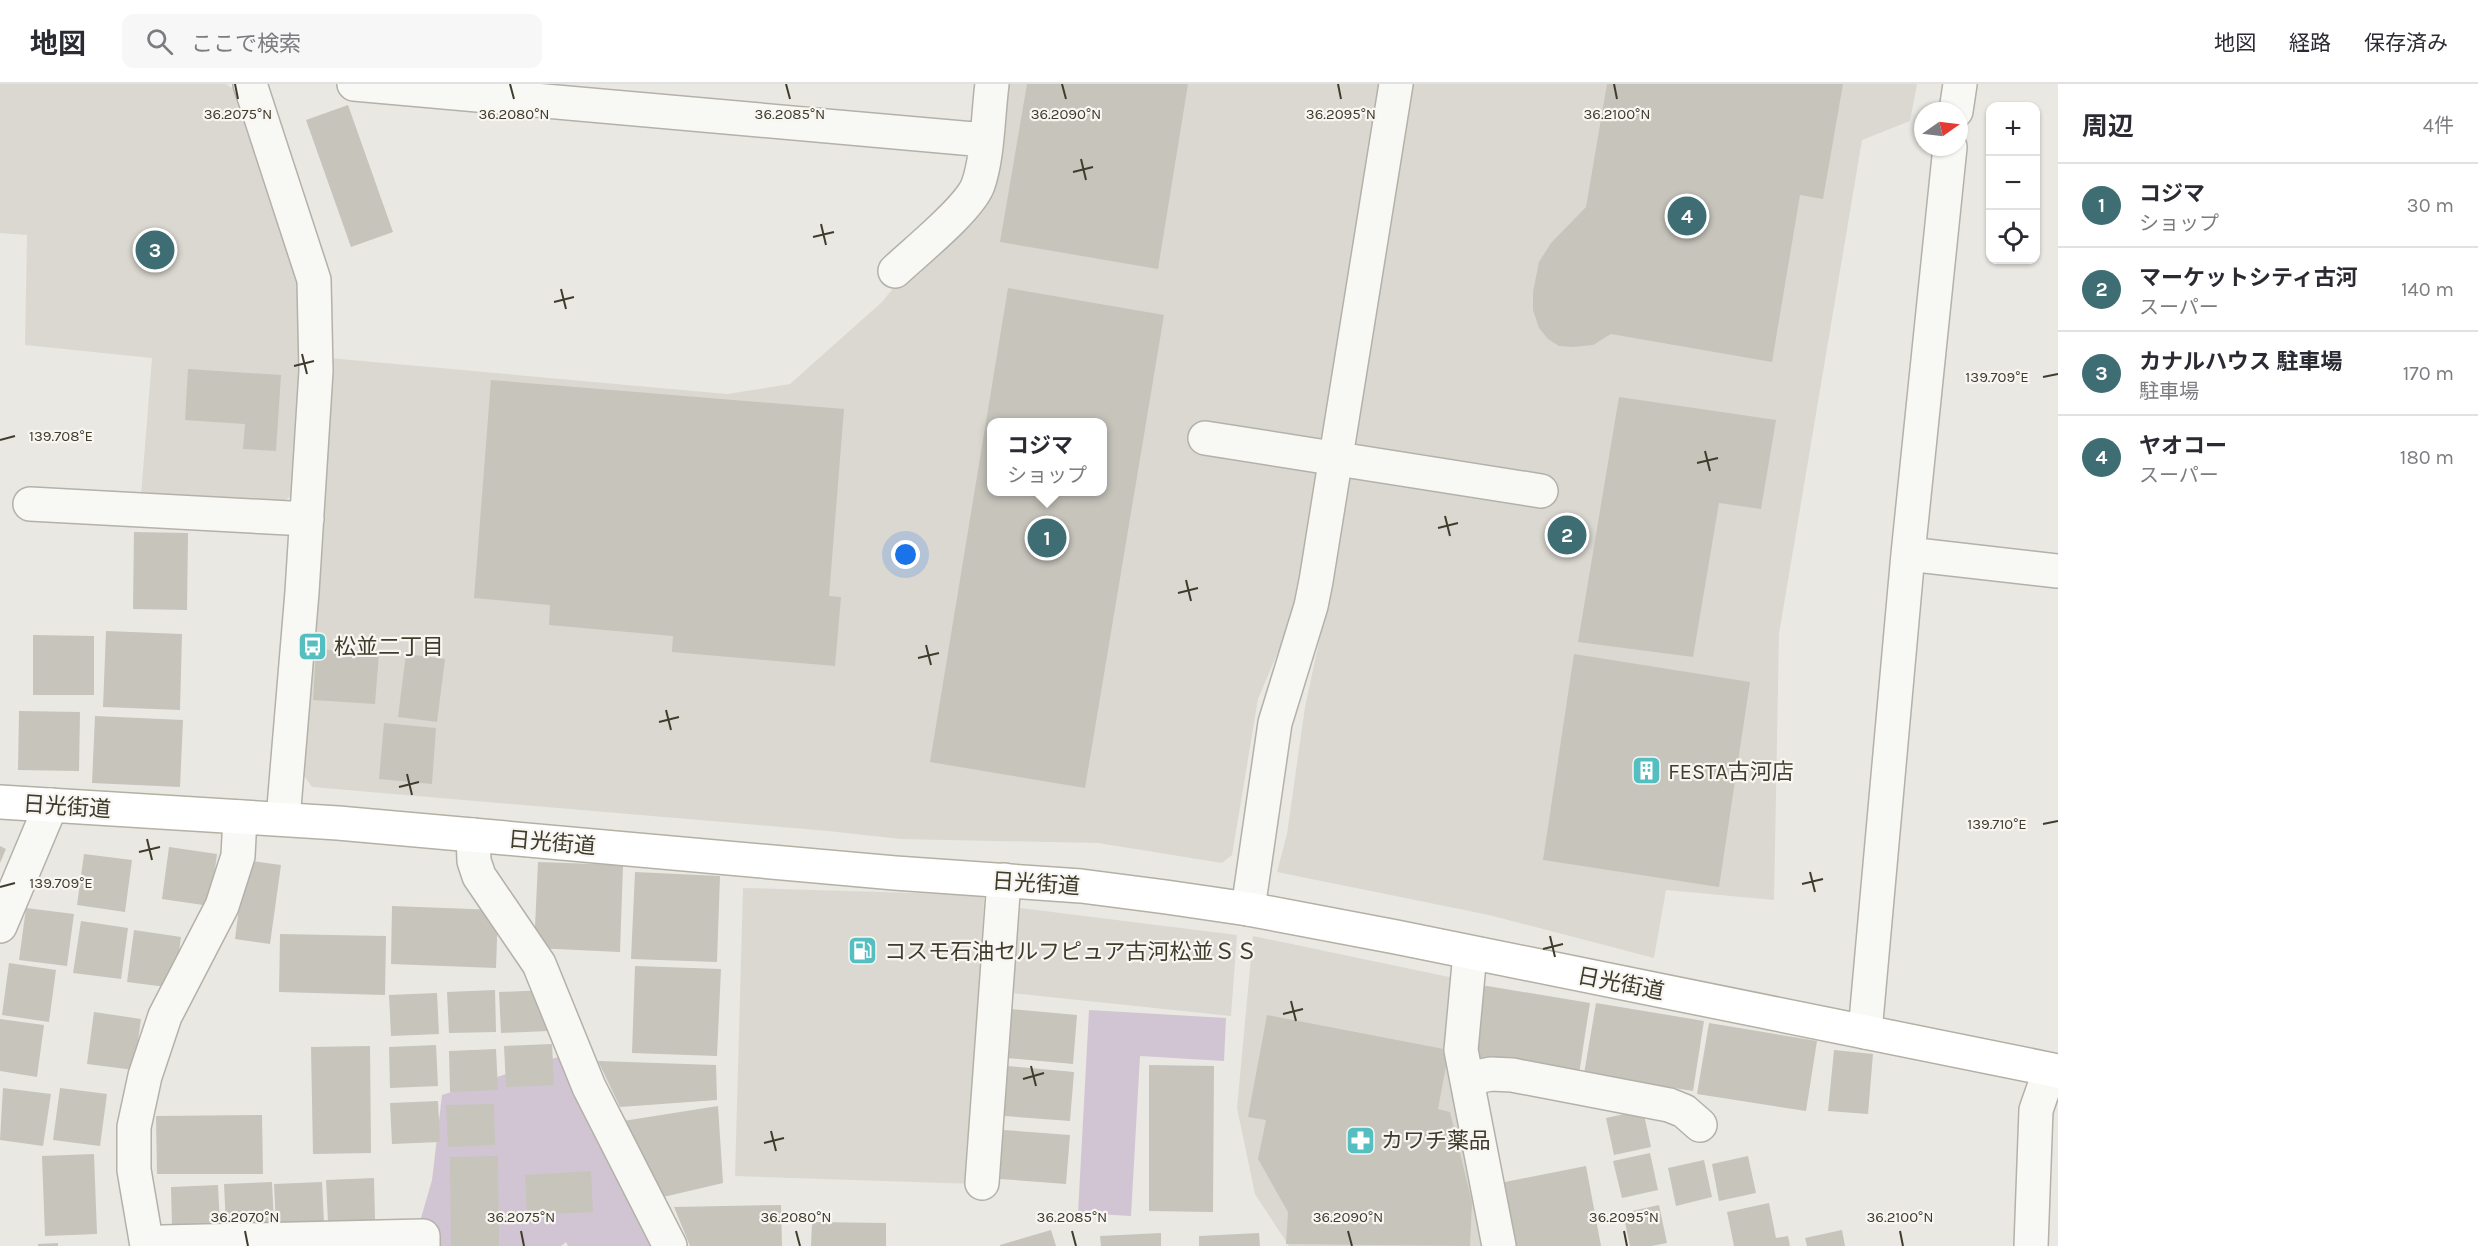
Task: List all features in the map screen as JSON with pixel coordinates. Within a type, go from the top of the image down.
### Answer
[{"type":"main road","name":"日光街道","points":[[0,802],[283,819],[895,873],[1082,886],[1248,909],[2054,1071]]},
{"type":"street","points":[[249,84],[314,280],[316,371],[307,519],[283,819]]},
{"type":"street","points":[[354,84],[633,96],[985,140]]},
{"type":"street","points":[[895,271],[954,218],[977,188],[983,166],[992,84]]},
{"type":"street","points":[[1248,909],[1275,723],[1311,606],[1396,84]]},
{"type":"street","points":[[1957,102],[1960,84]]},
{"type":"street","points":[[1865,1032],[1908,554],[1949,156]]},
{"type":"street","points":[[1205,438],[1541,491]]},
{"type":"street","points":[[30,504],[307,519]]},
{"type":"street","points":[[1908,554],[2058,571]]},
{"type":"street","points":[[0,926],[51,805]]},
{"type":"street","points":[[240,817],[238,856],[222,906],[165,1016],[143,1086],[134,1127],[134,1170],[149,1246],[163,1242],[423,1236],[423,1246]]},
{"type":"street","points":[[472,835],[474,861],[479,876],[539,964],[589,1087],[670,1246]]},
{"type":"street","points":[[982,1183],[1004,880]]},
{"type":"street","points":[[1470,953],[1461,1050],[1499,1246]]},
{"type":"street","points":[[2031,1246],[2036,1110],[2054,1071]]},
{"type":"street","points":[[1467,1079],[1491,1074],[1512,1075],[1669,1105],[1684,1111],[1700,1125]]},
{"type":"shaded area","points":[[0,84],[226,84],[238,92],[301,266],[299,489],[281,504],[141,496],[152,358],[25,345],[27,235],[0,233]]},
{"type":"shaded area","points":[[1000,84],[1382,84],[1298,592],[1289,626],[1258,699],[1232,855],[1222,863],[1098,843],[900,839],[312,787],[300,770],[329,358],[727,394],[790,384],[882,302],[905,274],[988,192]]},
{"type":"shaded area","points":[[1412,84],[1917,84],[1910,121],[1862,140],[1779,634],[1774,900],[1666,890],[1654,958],[1489,915],[1277,872],[1287,834],[1305,707],[1326,609]]},
{"type":"shaded area","points":[[743,888],[984,895],[976,1184],[735,1176]]},
{"type":"shaded area","points":[[1020,908],[1237,935],[1231,1016],[1012,993]]},
{"type":"shaded area","name":"カワチ薬品","points":[[1253,936],[1454,978],[1492,1246],[1289,1246],[1255,1194],[1237,1108]]},
{"type":"shaded area","points":[[1089,1010],[1226,1018],[1224,1061],[1140,1056],[1131,1216],[1078,1213]]},
{"type":"shaded area","points":[[564,1055],[651,1246],[568,1246],[566,1242],[561,1246],[429,1246],[421,1218],[432,1180],[442,1095]]},
{"type":"building","points":[[1027,84],[1188,84],[1158,269],[1000,242]]},
{"type":"building","points":[[1607,84],[1843,84],[1823,199],[1800,195],[1772,362],[1611,334],[1593,345],[1559,346],[1548,339],[1539,328],[1533,310],[1533,292],[1539,262],[1551,243],[1586,207]]},
{"type":"building","points":[[348,105],[393,232],[351,247],[306,120]]},
{"type":"building","points":[[1008,288],[1164,315],[1085,788],[930,762]]},
{"type":"building","points":[[188,369],[281,375],[276,451],[243,449],[245,424],[185,420]]},
{"type":"building","points":[[491,380],[844,409],[829,596],[841,597],[835,666],[672,652],[673,636],[549,625],[550,605],[474,598]]},
{"type":"building","points":[[1619,397],[1776,420],[1761,509],[1719,503],[1693,657],[1578,642]]},
{"type":"building","points":[[134,532],[188,533],[187,610],[133,609]]},
{"type":"building","points":[[106,631],[182,634],[180,710],[103,707]]},
{"type":"building","points":[[33,635],[94,636],[94,695],[33,695]]},
{"type":"building","points":[[316,649],[379,653],[375,704],[313,700]]},
{"type":"building","points":[[406,654],[445,659],[437,722],[398,717]]},
{"type":"building","name":"FESTA古河店","points":[[1574,654],[1750,682],[1719,887],[1543,860]]},
{"type":"building","points":[[19,711],[80,712],[79,771],[18,770]]},
{"type":"building","points":[[95,716],[183,720],[180,787],[92,783]]},
{"type":"building","points":[[384,723],[436,728],[432,784],[379,779]]},
{"type":"building","points":[[0,846],[6,849],[0,863]]},
{"type":"building","points":[[169,847],[217,854],[210,906],[162,899]]},
{"type":"building","points":[[84,854],[132,860],[125,912],[77,905]]},
{"type":"building","points":[[245,860],[281,865],[270,944],[235,939]]},
{"type":"building","points":[[538,862],[623,865],[620,952],[534,948]]},
{"type":"building","points":[[635,872],[720,876],[717,962],[631,959]]},
{"type":"building","points":[[392,906],[498,910],[496,968],[391,964]]},
{"type":"building","points":[[26,908],[74,914],[67,966],[19,960]]},
{"type":"building","points":[[81,921],[128,928],[121,979],[73,973]]},
{"type":"building","points":[[134,930],[181,937],[174,988],[127,982]]},
{"type":"building","points":[[280,934],[386,936],[385,995],[279,992]]},
{"type":"building","points":[[9,963],[56,970],[49,1022],[2,1015]]},
{"type":"building","points":[[635,966],[721,969],[717,1056],[632,1053]]},
{"type":"building","points":[[1481,985],[1590,1003],[1579,1074],[1470,1056]]},
{"type":"building","points":[[495,990],[496,1032],[449,1033],[447,992]]},
{"type":"building","points":[[547,990],[548,1031],[501,1033],[499,992]]},
{"type":"building","points":[[437,993],[439,1034],[391,1036],[389,995]]},
{"type":"building","points":[[1596,1003],[1704,1021],[1693,1091],[1584,1074]]},
{"type":"building","points":[[1011,1009],[1077,1015],[1073,1064],[1007,1058]]},
{"type":"building","points":[[94,1012],[141,1019],[134,1070],[87,1064]]},
{"type":"building","name":"カワチ薬品","points":[[1267,1015],[1449,1050],[1438,1109],[1450,1112],[1472,1202],[1470,1246],[1286,1244],[1288,1212],[1258,1159],[1266,1120],[1248,1117]]},
{"type":"building","points":[[0,1019],[44,1025],[37,1077],[0,1071]]},
{"type":"building","points":[[1709,1023],[1817,1041],[1806,1111],[1697,1094]]},
{"type":"building","points":[[552,1044],[554,1085],[506,1087],[504,1046]]},
{"type":"building","points":[[436,1045],[438,1086],[390,1088],[389,1047]]},
{"type":"building","points":[[370,1046],[371,1153],[313,1154],[311,1047]]},
{"type":"building","points":[[496,1049],[498,1090],[450,1092],[449,1051]]},
{"type":"building","points":[[1834,1050],[1873,1054],[1868,1114],[1828,1111]]},
{"type":"building","points":[[598,1061],[716,1065],[717,1100],[620,1107]]},
{"type":"building","points":[[1149,1065],[1214,1066],[1213,1212],[1149,1211]]},
{"type":"building","points":[[1008,1066],[1074,1072],[1070,1121],[1004,1116]]},
{"type":"building","points":[[3,1088],[51,1094],[43,1146],[0,1140]]},
{"type":"building","points":[[60,1088],[107,1094],[100,1146],[53,1140]]},
{"type":"building","points":[[438,1101],[440,1142],[392,1144],[390,1103]]},
{"type":"building","points":[[494,1104],[495,1145],[448,1147],[446,1105]]},
{"type":"building","points":[[718,1106],[723,1183],[659,1198],[623,1121]]},
{"type":"building","points":[[1643,1110],[1651,1147],[1614,1155],[1606,1118]]},
{"type":"building","points":[[262,1115],[263,1174],[157,1174],[156,1116]]},
{"type":"building","points":[[1003,1130],[1070,1135],[1066,1184],[1000,1179]]},
{"type":"building","points":[[1650,1153],[1658,1190],[1622,1198],[1613,1161]]},
{"type":"building","points":[[94,1154],[97,1234],[45,1236],[42,1156]]},
{"type":"building","points":[[498,1156],[499,1246],[451,1246],[450,1157]]},
{"type":"building","points":[[1748,1156],[1756,1193],[1719,1201],[1712,1164]]},
{"type":"building","points":[[1704,1160],[1712,1197],[1676,1206],[1668,1168]]},
{"type":"building","points":[[1586,1166],[1601,1246],[1512,1246],[1500,1183]]},
{"type":"building","points":[[591,1171],[593,1212],[527,1215],[525,1175]]},
{"type":"building","points":[[374,1178],[375,1220],[328,1222],[326,1180]]},
{"type":"building","points":[[272,1182],[274,1223],[226,1225],[224,1184]]},
{"type":"building","points":[[322,1182],[324,1223],[276,1225],[274,1184]]},
{"type":"building","points":[[218,1185],[220,1226],[172,1228],[171,1187]]},
{"type":"building","points":[[1769,1203],[1776,1238],[1788,1236],[1790,1246],[1734,1246],[1727,1212]]},
{"type":"building","points":[[781,1205],[782,1246],[690,1246],[674,1207]]},
{"type":"building","points":[[1659,1205],[1667,1243],[1630,1246],[1623,1213]]},
{"type":"building","points":[[812,1222],[886,1223],[886,1246],[811,1246]]},
{"type":"building","points":[[1051,1230],[1056,1246],[1000,1246],[1000,1245]]},
{"type":"building","points":[[1842,1230],[1845,1246],[1807,1246],[1805,1238]]},
{"type":"building","points":[[1161,1233],[1161,1246],[1101,1246],[1100,1236]]},
{"type":"building","points":[[1259,1233],[1260,1246],[1199,1246],[1199,1236]]},
{"type":"building","points":[[58,1243],[58,1246],[38,1246],[38,1244]]},
{"type":"place","name":"ヤオコー","points":[[1687,216]]},
{"type":"place","name":"カナルハウス 駐車場","points":[[155,250]]},
{"type":"place","name":"マーケットシティ古河","points":[[1567,535]]},
{"type":"place","name":"コジマ","points":[[1047,538]]},
{"type":"place","name":"松並二丁目","points":[[313,646]]},
{"type":"place","name":"FESTA古河店","points":[[1647,771]]},
{"type":"place","name":"コスモ石油セルフピュア古河松並ＳＳ","points":[[863,951]]},
{"type":"place","name":"カワチ薬品","points":[[1360,1140]]}]
